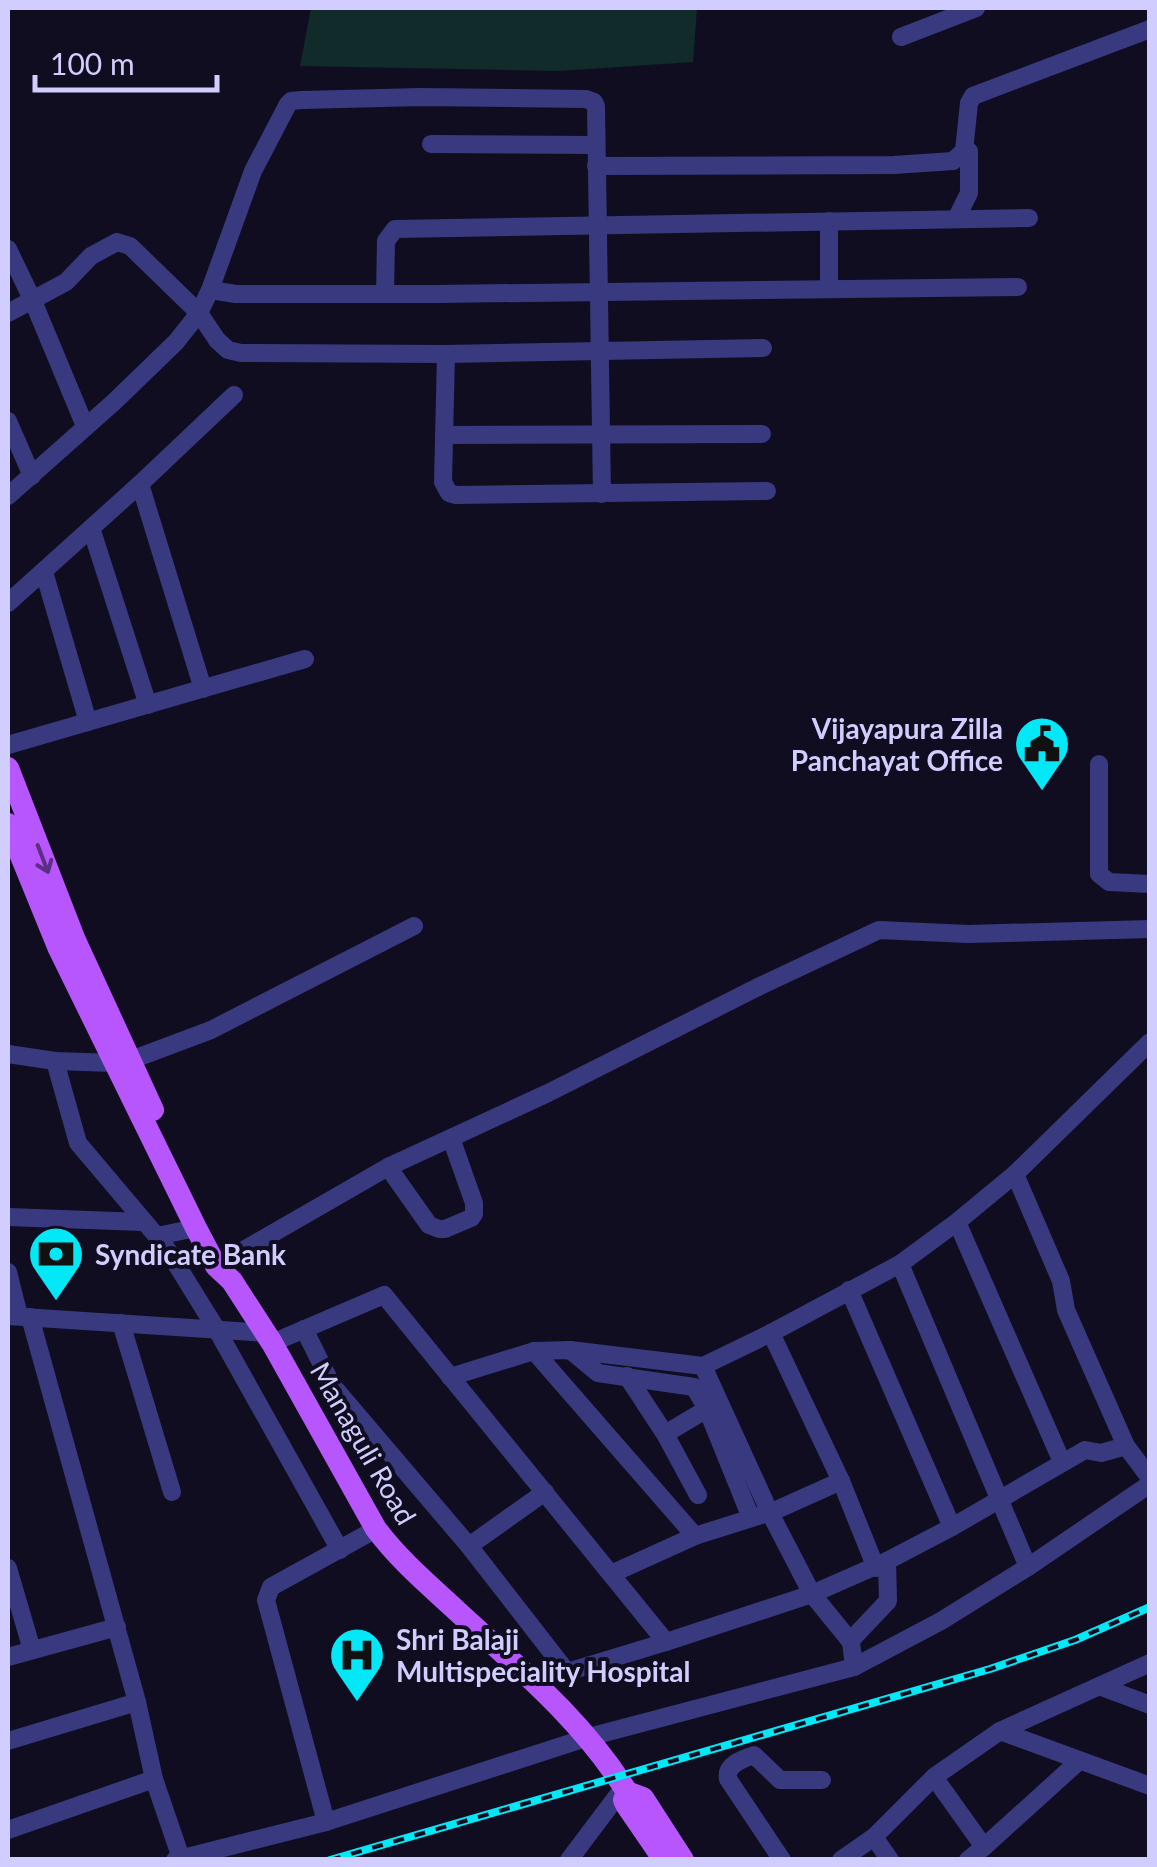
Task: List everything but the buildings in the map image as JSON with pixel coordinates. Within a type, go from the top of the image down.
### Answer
[{"type":"main road","name":"Managuli Road","points":[[8,768],[123,1061],[196,1228],[269,1338],[376,1530],[395,1555],[589,1737],[626,1790],[643,1798],[683,1860]]},
{"type":"main road","name":"Managuli Road","points":[[8,824],[59,949],[168,1146],[225,1269]]},
{"type":"main road","name":"Managuli Road","points":[[626,1790],[627,1806],[664,1860]]},
{"type":"street","points":[[901,37],[976,8]]},
{"type":"street","points":[[596,166],[894,166],[952,161],[964,152],[972,96],[1150,29]]},
{"type":"street","points":[[8,496],[114,402],[199,314],[253,171],[291,101],[422,97],[590,100],[596,106],[602,494]]},
{"type":"street","points":[[432,144],[596,146]]},
{"type":"street","points":[[956,219],[969,194],[969,151]]},
{"type":"street","points":[[385,294],[386,241],[395,230],[1029,218]]},
{"type":"street","points":[[829,221],[830,288]]},
{"type":"street","points":[[8,313],[66,282],[91,256],[116,242],[130,246],[199,314],[216,340],[228,350],[446,354],[764,348]]},
{"type":"street","points":[[8,249],[85,426]]},
{"type":"street","points":[[210,290],[236,294],[385,294],[1018,287]]},
{"type":"street","points":[[446,354],[443,482],[448,493],[767,491]]},
{"type":"street","points":[[8,603],[234,395]]},
{"type":"street","points":[[8,421],[32,476]]},
{"type":"street","points":[[445,435],[762,434]]},
{"type":"street","points":[[140,484],[203,689]]},
{"type":"street","points":[[91,528],[148,705]]},
{"type":"street","points":[[44,572],[88,722]]},
{"type":"street","points":[[8,745],[305,660]]},
{"type":"street","points":[[1099,764],[1098,874],[1114,883],[1150,884]]},
{"type":"street","points":[[8,1054],[55,1061],[123,1061],[211,1030],[414,926]]},
{"type":"street","points":[[225,1269],[388,1167],[879,930],[968,934],[1150,929]]},
{"type":"street","points":[[450,1377],[534,1352],[570,1350],[703,1366],[900,1264],[1014,1174],[1150,1042]]},
{"type":"street","points":[[55,1061],[78,1143],[157,1236],[217,1330],[340,1550]]},
{"type":"street","points":[[388,1167],[429,1225],[446,1230],[474,1214],[451,1138]]},
{"type":"street","points":[[8,1272],[117,1627],[178,1859],[326,1822],[589,1737],[854,1666],[941,1621],[1028,1568],[1150,1481],[1126,1446],[1066,1310],[1061,1281],[1014,1174]]},
{"type":"street","points":[[8,1218],[142,1222]]},
{"type":"street","points":[[957,1222],[1062,1462]]},
{"type":"street","points":[[157,1236],[196,1228]]},
{"type":"street","points":[[900,1264],[1028,1568]]},
{"type":"street","points":[[850,1290],[952,1528]]},
{"type":"street","points":[[19,1316],[217,1330],[269,1338],[304,1329],[384,1295],[666,1642]]},
{"type":"street","points":[[120,1324],[172,1492]]},
{"type":"street","points":[[304,1329],[332,1385],[469,1546],[567,1672]]},
{"type":"street","points":[[771,1333],[882,1565],[888,1601],[850,1642]]},
{"type":"street","points":[[570,1350],[598,1373],[691,1385],[707,1409],[751,1518]]},
{"type":"street","points":[[534,1352],[695,1536]]},
{"type":"street","points":[[703,1366],[812,1594],[850,1642],[854,1666]]},
{"type":"street","points":[[627,1376],[698,1495]]},
{"type":"street","points":[[664,1434],[707,1409]]},
{"type":"street","points":[[534,1682],[812,1594],[882,1565],[1085,1450],[1101,1453],[1126,1446]]},
{"type":"street","points":[[612,1574],[695,1536],[770,1512],[841,1481]]},
{"type":"street","points":[[469,1546],[544,1492]]},
{"type":"street","points":[[326,1822],[266,1600],[271,1586],[376,1530]]},
{"type":"street","points":[[8,1568],[32,1650]]},
{"type":"street","points":[[8,1657],[117,1627]]},
{"type":"street","points":[[841,1860],[874,1837],[934,1777],[1000,1731],[1150,1664]]},
{"type":"street","points":[[1102,1686],[1150,1705]]},
{"type":"street","points":[[8,1740],[138,1702]]},
{"type":"street","points":[[1000,1731],[1150,1786]]},
{"type":"street","points":[[782,1860],[726,1772],[754,1755],[780,1780],[822,1780]]},
{"type":"street","points":[[968,1860],[1079,1760]]},
{"type":"street","points":[[934,1777],[984,1846]]},
{"type":"street","points":[[8,1830],[154,1779]]},
{"type":"street","points":[[569,1860],[626,1790]]},
{"type":"street","points":[[874,1837],[890,1860]]},
{"type":"green space","points":[[311,8],[697,8],[693,62],[559,71],[300,66]]},
{"type":"railway","points":[[330,1860],[990,1669],[1075,1640],[1150,1607]]},
{"type":"place","name":"Vijayapura Zilla Panchayat Office","points":[[1042,793]]},
{"type":"place","name":"Syndicate Bank","points":[[56,1303]]},
{"type":"place","name":"Shri Balaji Multispeciality Hospital","points":[[357,1704]]}]
